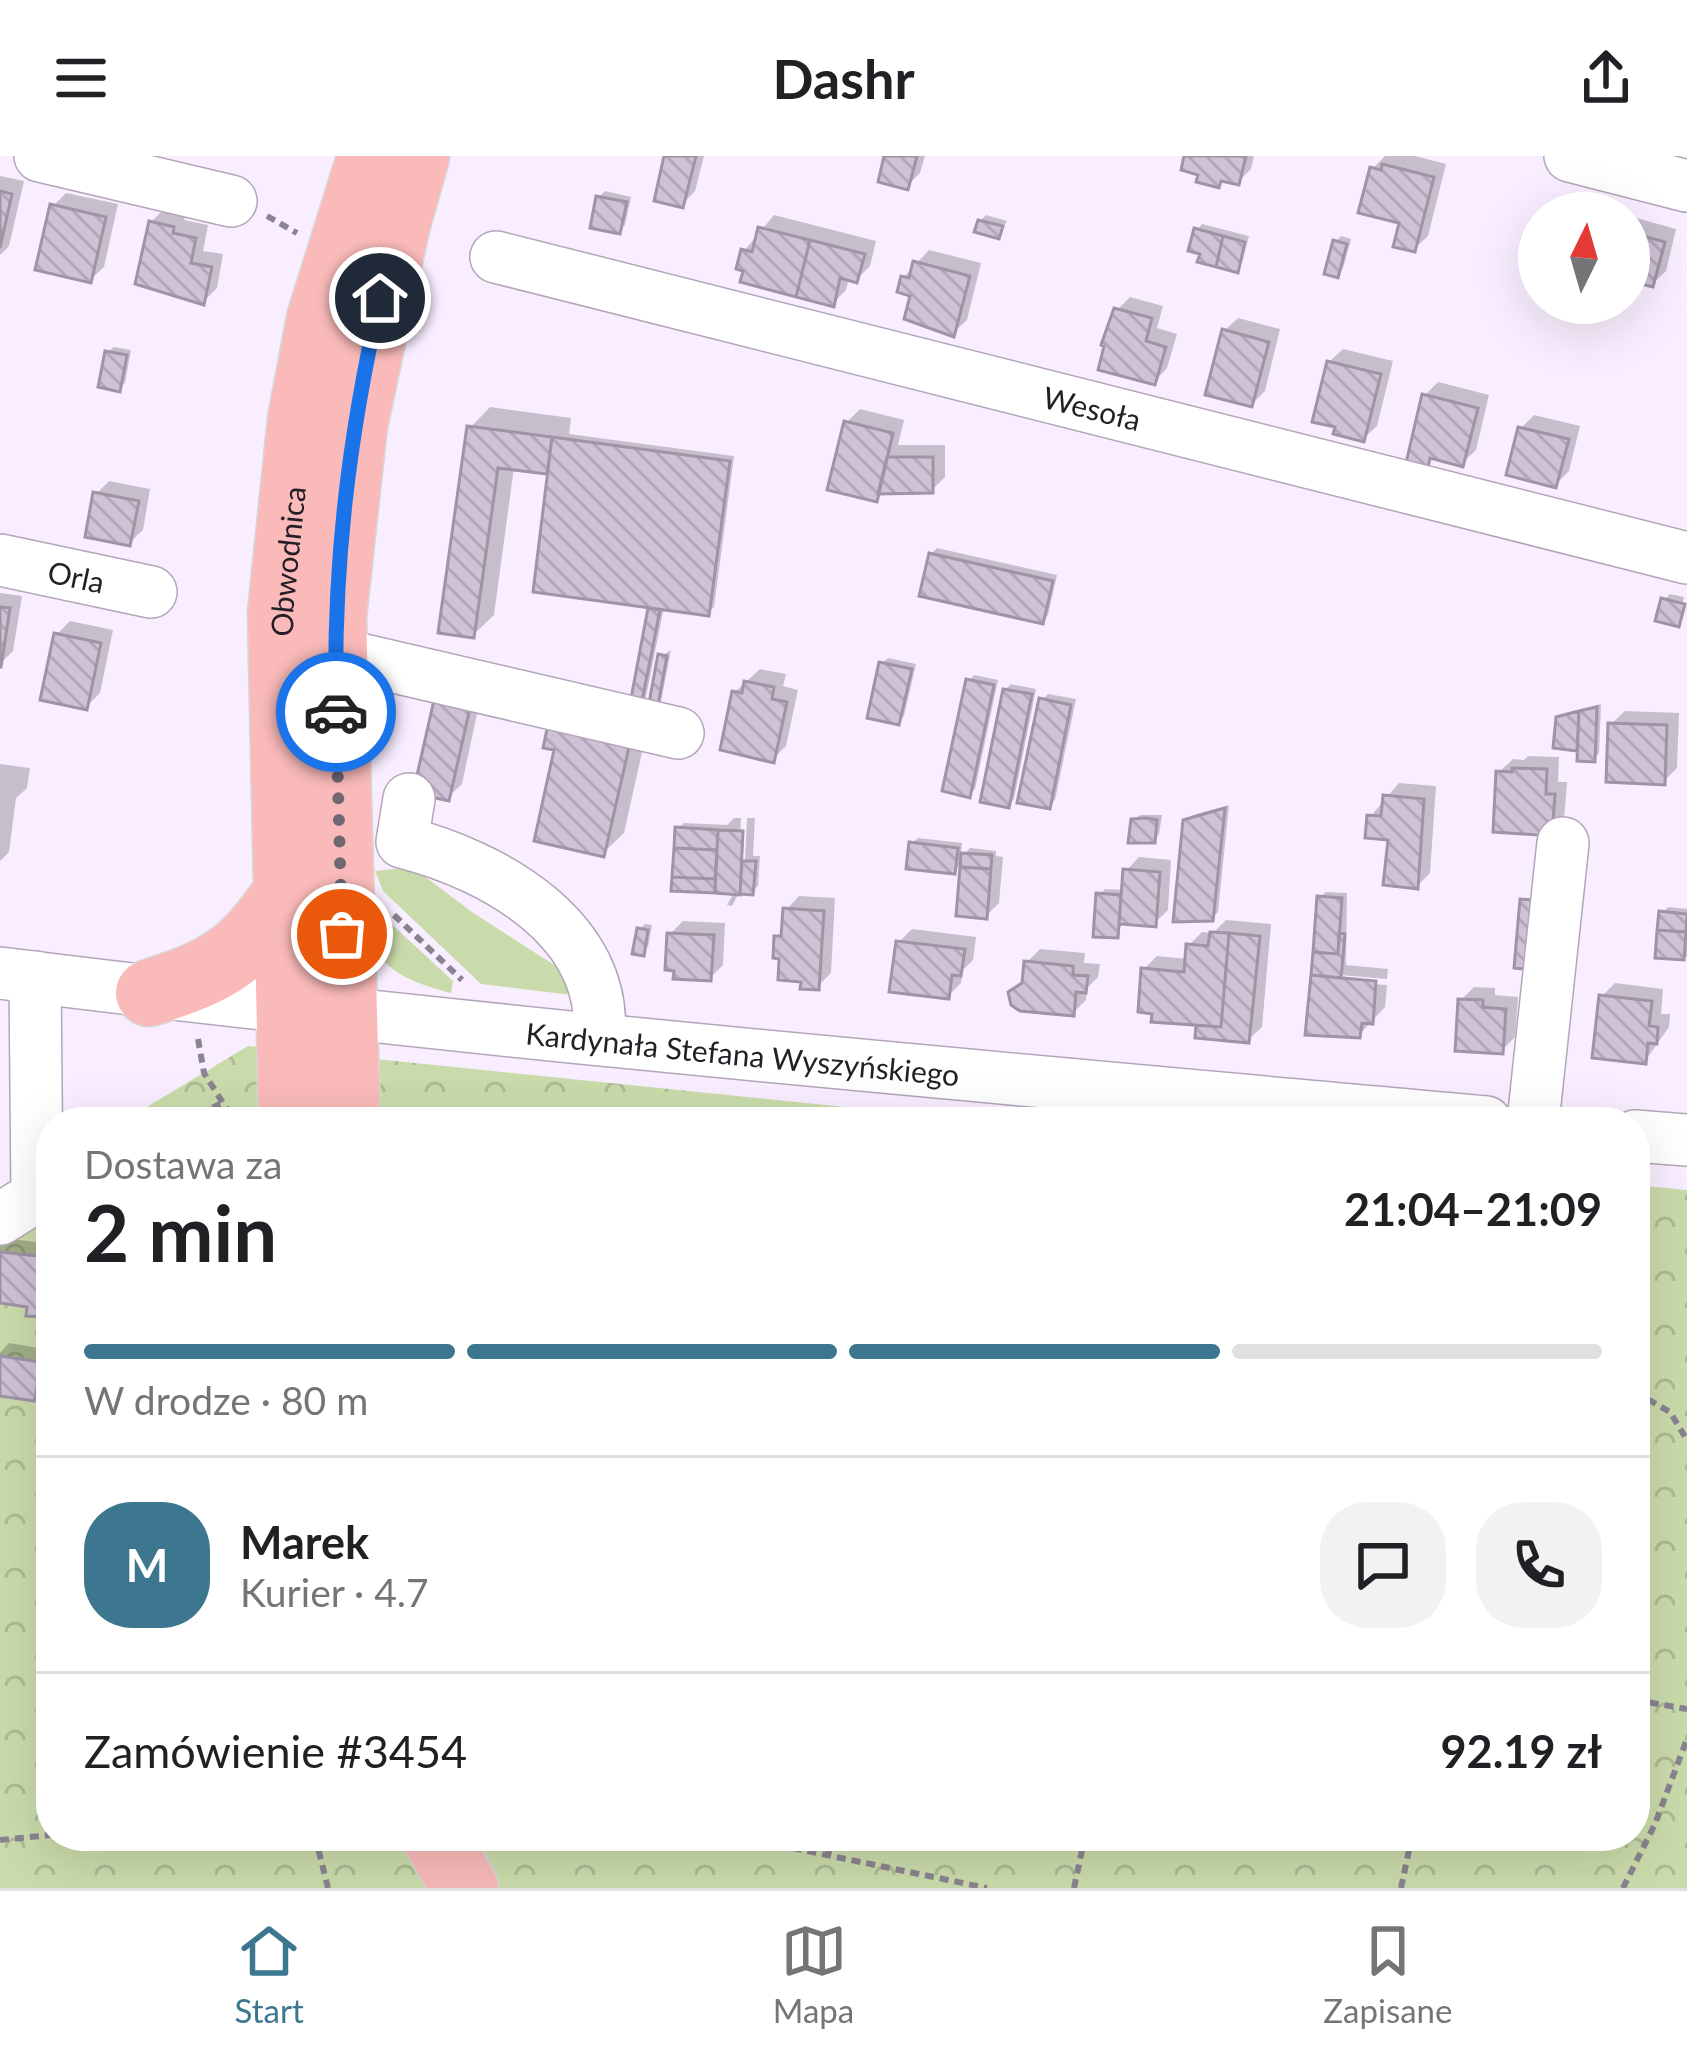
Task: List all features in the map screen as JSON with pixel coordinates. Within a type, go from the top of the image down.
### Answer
[{"type":"highway","name":"Obwodnica","points":[[342,1107],[286,894],[280,613],[301,420],[320,320],[371,156]]},
{"type":"highway","name":"Obwodnica","points":[[295,1107],[316,1012],[342,514],[354,425],[396,226],[416,156]]},
{"type":"highway","points":[[149,993],[216,969],[260,932],[286,894]]},
{"type":"street","points":[[40,156],[231,201]]},
{"type":"street","points":[[1570,156],[1687,186]]},
{"type":"street","name":"Wesoła","points":[[496,257],[1687,558]]},
{"type":"street","name":"Orla","points":[[0,560],[151,592]]},
{"type":"street","points":[[334,653],[677,733]]},
{"type":"street","points":[[409,800],[402,842],[443,852],[487,871],[561,926],[602,1006],[599,1038]]},
{"type":"street","points":[[1535,1107],[1563,843]]},
{"type":"street","points":[[18,975],[36,1184]]},
{"type":"street","name":"Kardynała Stefana Wyszyńskiego","points":[[18,975],[316,1012],[599,1038],[1145,1107]]},
{"type":"street","points":[[1650,1137],[1687,1140]]},
{"type":"street","points":[[0,1219],[36,1197]]},
{"type":"path","points":[[198,1036],[199,1061],[223,1107]]},
{"type":"path","points":[[215,1107],[221,1104]]},
{"type":"path","points":[[1650,1401],[1670,1412],[1687,1440]]},
{"type":"path","points":[[1650,1703],[1687,1709]]},
{"type":"path","points":[[1650,1834],[1687,1739]]},
{"type":"path","points":[[0,1840],[36,1836]]},
{"type":"path","points":[[319,1851],[328,1888]]},
{"type":"path","points":[[399,1851],[459,1859]]},
{"type":"path","points":[[804,1851],[987,1888]]},
{"type":"path","points":[[828,1856],[829,1851]]},
{"type":"path","points":[[1074,1888],[1082,1851]]},
{"type":"path","points":[[1400,1888],[1409,1851]]},
{"type":"path","points":[[1623,1888],[1642,1851]]},
{"type":"green space","points":[[412,867],[559,968],[580,996],[481,984],[383,891],[375,871]]},
{"type":"green space","points":[[370,904],[453,981],[451,993],[405,977],[385,962],[373,942]]},
{"type":"green space","points":[[248,1046],[845,1107],[147,1107]]},
{"type":"green space","points":[[36,1172],[36,1851],[1650,1851],[1650,1186],[1687,1190],[1687,1888],[0,1888],[0,1192]]},
{"type":"building","points":[[664,156],[696,156],[683,208],[654,201]]},
{"type":"building","points":[[884,156],[917,156],[908,190],[878,182]]},
{"type":"building","points":[[1184,156],[1246,156],[1239,185],[1221,181],[1219,188],[1196,182],[1198,175],[1181,170]]},
{"type":"building","points":[[1382,164],[1434,177],[1415,252],[1393,247],[1399,223],[1358,213],[1370,167],[1381,170]]},
{"type":"building","points":[[0,191],[12,194],[0,248]]},
{"type":"building","points":[[596,196],[627,202],[620,234],[590,228]]},
{"type":"building","points":[[50,204],[106,217],[91,283],[35,270]]},
{"type":"building","points":[[978,220],[1003,226],[999,239],[974,232]]},
{"type":"building","points":[[149,221],[196,238],[191,263],[212,267],[204,305],[135,284]]},
{"type":"building","points":[[758,227],[810,240],[796,297],[740,282],[743,271],[736,269],[741,249],[752,252]]},
{"type":"building","points":[[1194,228],[1223,236],[1216,267],[1197,262],[1200,254],[1188,251]]},
{"type":"building","points":[[1223,236],[1245,242],[1238,273],[1216,267]]},
{"type":"building","points":[[1650,238],[1665,242],[1650,286]]},
{"type":"building","points":[[810,240],[865,254],[857,283],[840,278],[834,307],[796,297]]},
{"type":"building","points":[[1333,240],[1347,244],[1338,278],[1324,274]]},
{"type":"building","points":[[913,261],[970,276],[954,337],[904,319],[910,296],[897,292],[901,276],[909,278]]},
{"type":"building","points":[[1114,308],[1152,318],[1146,341],[1166,347],[1155,385],[1098,370]]},
{"type":"building","points":[[1222,329],[1269,342],[1252,407],[1205,395]]},
{"type":"building","points":[[105,351],[127,355],[120,392],[98,387]]},
{"type":"building","points":[[1327,361],[1381,374],[1364,442],[1333,434],[1335,427],[1312,422]]},
{"type":"building","points":[[1422,394],[1478,408],[1463,467],[1430,458],[1428,468],[1406,463]]},
{"type":"building","points":[[844,421],[893,433],[877,502],[827,490]]},
{"type":"building","points":[[467,426],[552,437],[547,474],[498,468],[474,638],[438,633]]},
{"type":"building","points":[[1518,427],[1569,439],[1556,488],[1506,475]]},
{"type":"building","points":[[552,437],[730,461],[709,616],[533,592]]},
{"type":"building","points":[[887,457],[933,457],[933,493],[878,494]]},
{"type":"building","points":[[93,492],[139,501],[130,546],[85,537]]},
{"type":"building","points":[[929,553],[1053,581],[1043,624],[919,596]]},
{"type":"building","points":[[1661,598],[1685,604],[1679,627],[1655,621]]},
{"type":"building","points":[[0,607],[10,608],[1,667],[0,667]]},
{"type":"building","points":[[648,608],[660,610],[640,711],[629,709]]},
{"type":"building","points":[[54,633],[101,643],[87,710],[40,700]]},
{"type":"building","points":[[658,654],[667,656],[656,716],[647,714]]},
{"type":"building","points":[[879,662],[912,669],[899,725],[867,718]]},
{"type":"building","points":[[966,679],[994,685],[970,798],[942,791]]},
{"type":"building","points":[[744,681],[774,687],[772,699],[787,702],[774,763],[720,750],[732,691],[742,693]]},
{"type":"building","points":[[1003,689],[1032,694],[1009,808],[980,802]]},
{"type":"building","points":[[436,691],[472,699],[449,801],[413,793]]},
{"type":"building","points":[[1039,698],[1071,705],[1050,809],[1017,803]]},
{"type":"building","points":[[1597,707],[1595,762],[1577,761],[1579,711]]},
{"type":"building","points":[[1579,711],[1577,751],[1553,748],[1556,717]]},
{"type":"building","points":[[550,715],[632,734],[604,857],[534,841],[554,750],[543,748]]},
{"type":"building","points":[[1608,723],[1667,725],[1665,785],[1606,782]]},
{"type":"building","points":[[1512,768],[1547,769],[1546,794],[1555,794],[1552,836],[1493,832],[1496,771],[1512,772]]},
{"type":"building","points":[[1383,795],[1424,799],[1418,889],[1383,885],[1388,840],[1365,838],[1367,815],[1381,816]]},
{"type":"building","points":[[1225,808],[1213,921],[1173,922],[1183,820]]},
{"type":"building","points":[[1131,819],[1157,820],[1155,843],[1128,843]]},
{"type":"building","points":[[675,827],[718,830],[717,850],[674,848]]},
{"type":"building","points":[[718,830],[743,831],[740,895],[715,893]]},
{"type":"building","points":[[909,842],[958,848],[955,874],[906,869]]},
{"type":"building","points":[[674,848],[717,850],[715,879],[672,877]]},
{"type":"building","points":[[961,853],[992,855],[991,869],[960,867]]},
{"type":"building","points":[[742,861],[756,861],[753,895],[740,894]]},
{"type":"building","points":[[960,867],[991,869],[987,919],[956,916]]},
{"type":"building","points":[[1123,869],[1160,872],[1156,927],[1119,924]]},
{"type":"building","points":[[672,877],[715,879],[715,893],[671,891]]},
{"type":"building","points":[[1096,893],[1121,895],[1118,938],[1093,937]]},
{"type":"building","points":[[1317,896],[1342,898],[1338,954],[1313,952]]},
{"type":"building","points":[[1520,899],[1547,901],[1540,971],[1514,968]]},
{"type":"building","points":[[783,908],[824,911],[819,990],[778,980],[774,936],[781,936]]},
{"type":"building","points":[[1659,911],[1687,914],[1686,932],[1657,930]]},
{"type":"building","points":[[637,928],[648,930],[644,956],[632,954]]},
{"type":"building","points":[[1657,930],[1686,932],[1684,960],[1655,958]]},
{"type":"building","points":[[1210,932],[1229,933],[1221,1027],[1151,1022],[1152,1014],[1138,1012],[1141,968],[1184,972],[1186,944],[1208,946]]},
{"type":"building","points":[[667,933],[714,935],[711,981],[673,979],[674,971],[665,970]]},
{"type":"building","points":[[1229,933],[1260,936],[1249,1043],[1195,1038],[1196,1025],[1221,1027]]},
{"type":"building","points":[[1339,933],[1345,934],[1341,978],[1311,975],[1313,952],[1338,954]]},
{"type":"building","points":[[896,941],[965,949],[961,976],[952,975],[949,999],[889,992]]},
{"type":"building","points":[[1024,961],[1073,966],[1073,975],[1088,976],[1086,993],[1076,992],[1074,1016],[1020,1011],[1011,1005],[1008,992],[1022,983]]},
{"type":"building","points":[[1311,975],[1376,981],[1373,1024],[1362,1023],[1360,1038],[1305,1035]]},
{"type":"building","points":[[1599,995],[1652,1001],[1649,1026],[1658,1027],[1657,1044],[1648,1043],[1646,1064],[1592,1058]]},
{"type":"building","points":[[1458,999],[1483,1000],[1483,1007],[1506,1009],[1503,1054],[1455,1051]]},
{"type":"building","points":[[0,1252],[36,1256],[36,1317],[26,1316],[27,1307],[0,1303]]},
{"type":"building","points":[[0,1356],[36,1361],[35,1401],[0,1396]]},
{"type":"way so far","points":[[336,712],[342,934]]},
{"type":"route","points":[[336,712],[333,616],[342,514],[354,425],[380,298]]}]
